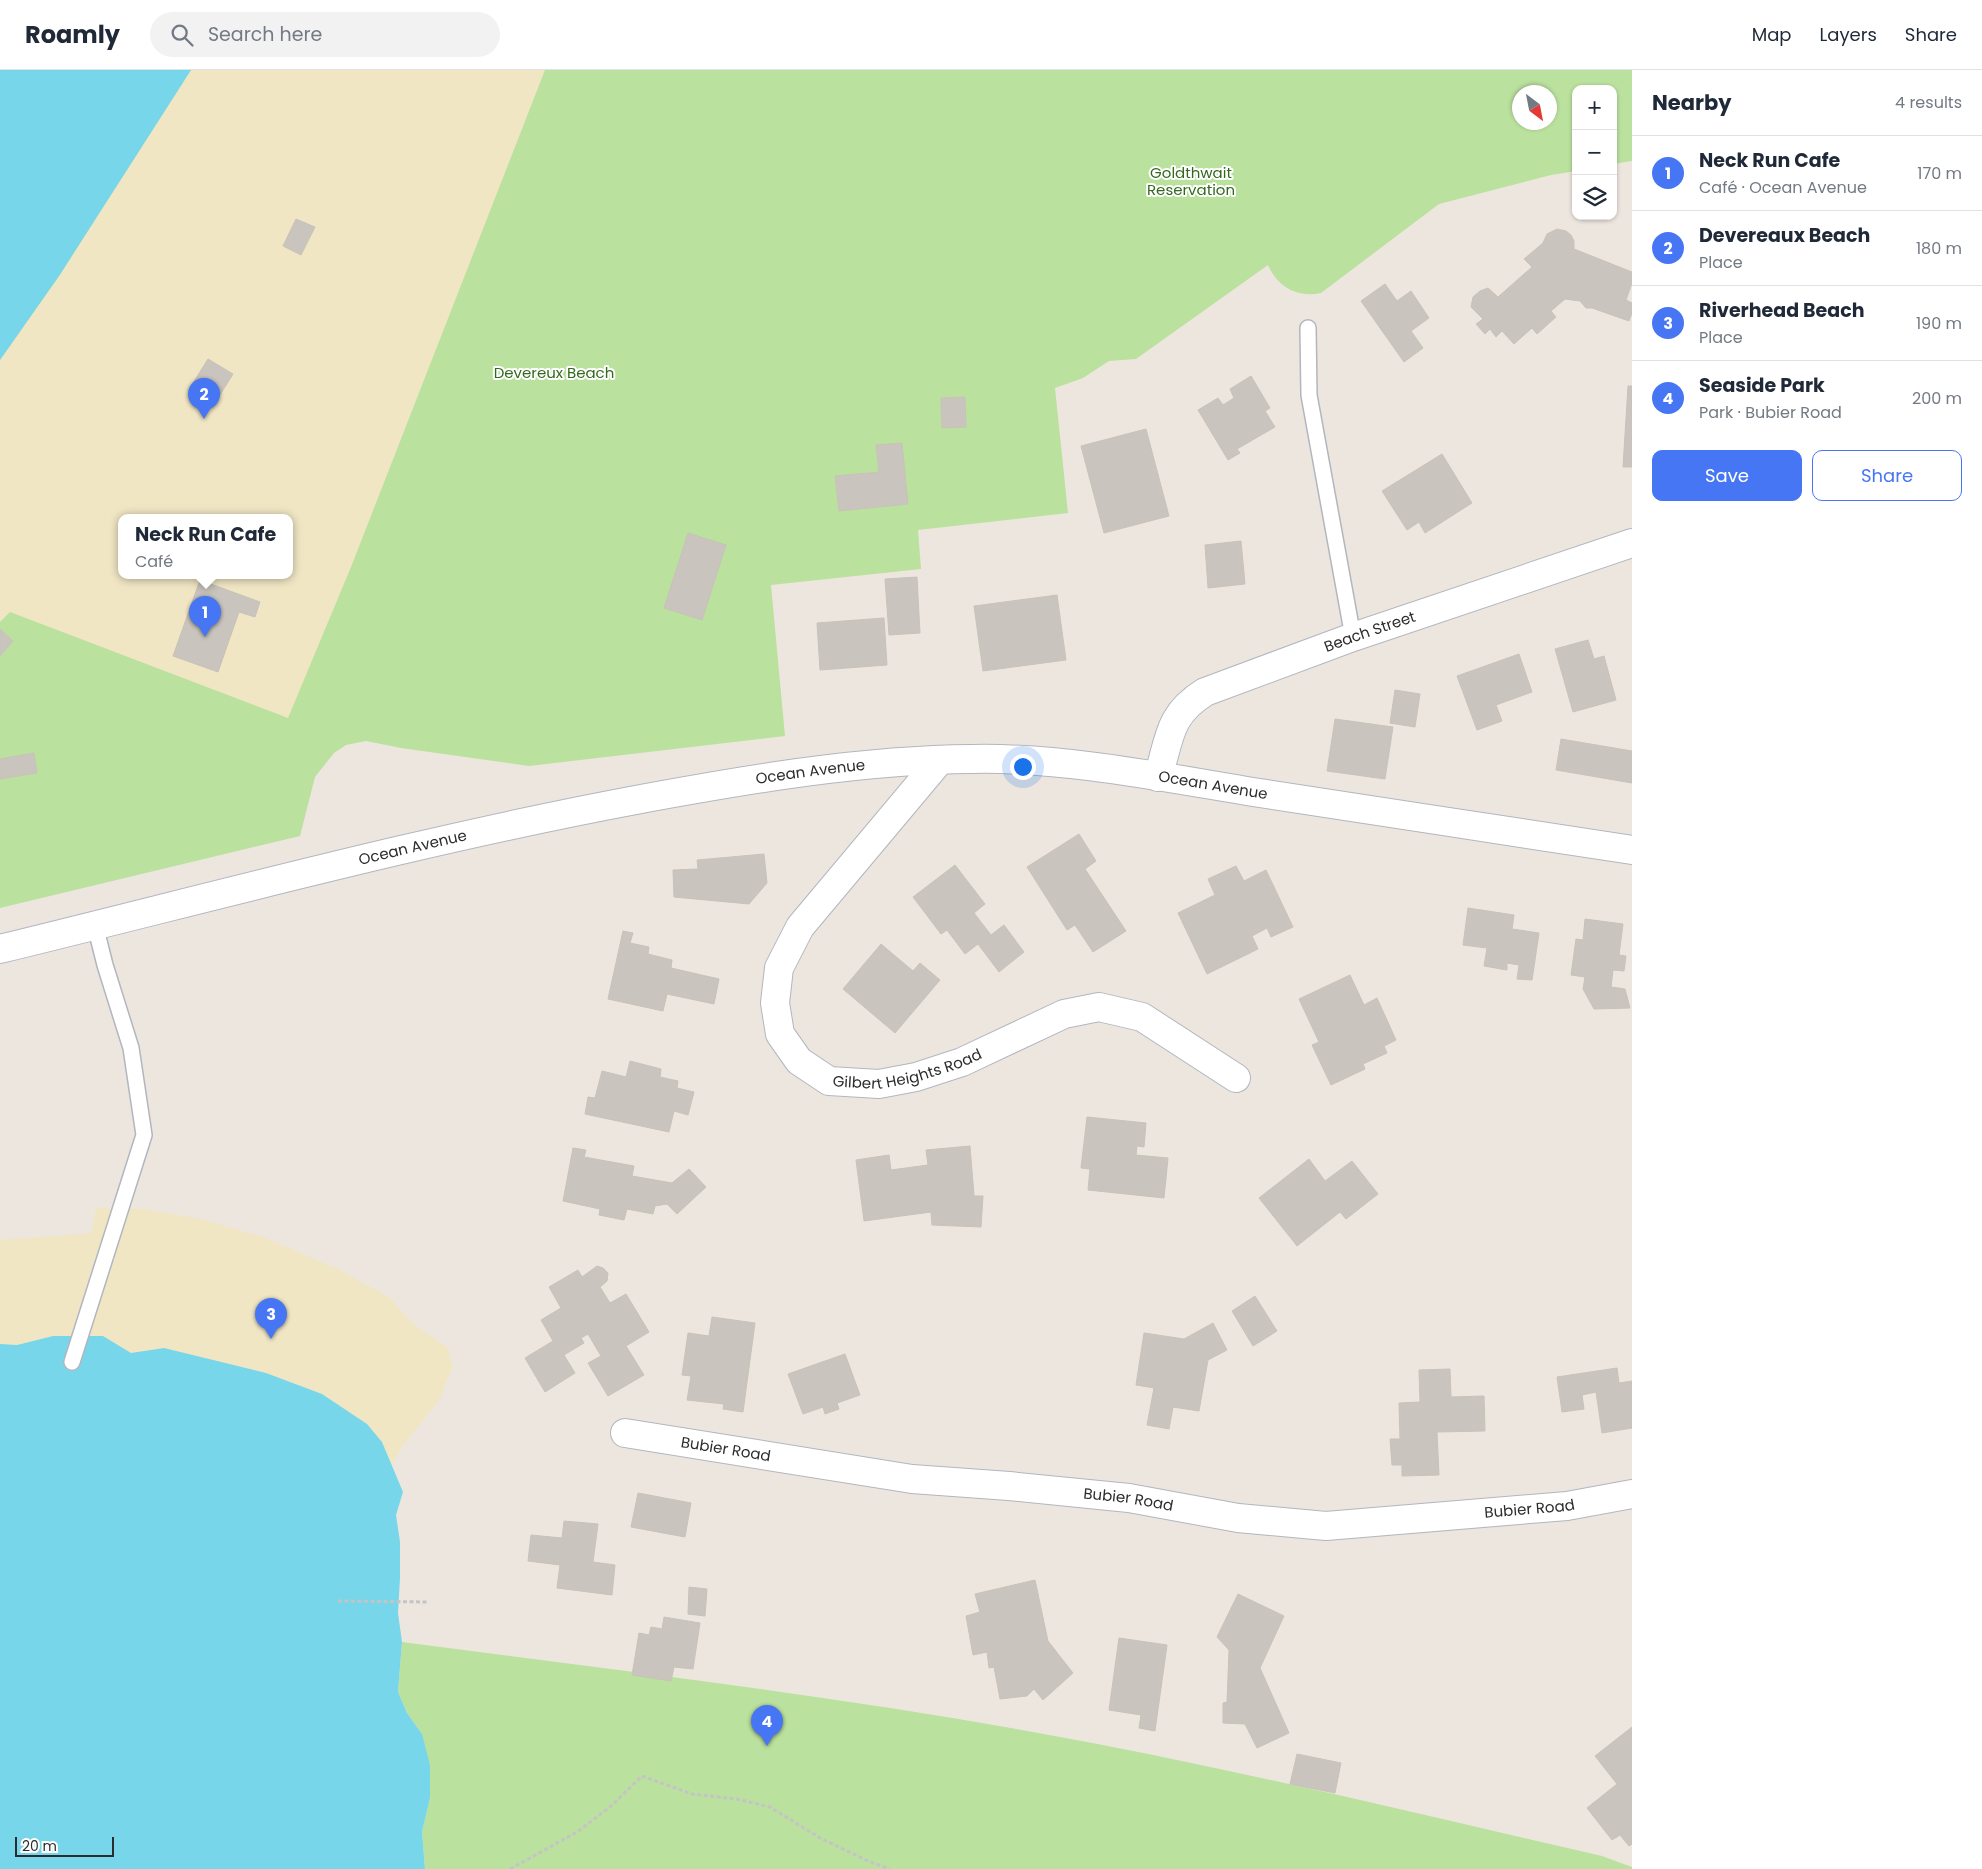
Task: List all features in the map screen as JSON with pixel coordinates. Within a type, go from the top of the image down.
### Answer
[{"type":"street","name":"Beach Street","points":[[1158,777],[1173,726],[1182,710],[1192,701],[1219,686],[1353,637],[1632,543]]},
{"type":"street","name":"Ocean Avenue","points":[[0,948],[337,866],[590,808],[726,784],[822,770],[940,760],[998,759],[1040,762],[1158,777],[1632,850]]},
{"type":"street","name":"Gilbert Heights Road","points":[[940,760],[800,927],[779,968],[774,1003],[780,1034],[799,1061],[829,1081],[879,1084],[916,1077],[962,1062],[1064,1014],[1099,1007],[1142,1017],[1236,1078]]},
{"type":"street","name":"Bubier Road","points":[[625,1433],[912,1479],[1131,1498],[1238,1518],[1326,1526],[1566,1506],[1632,1494]]},
{"type":"lane","points":[[1308,328],[1309,395],[1353,637]]},
{"type":"lane","points":[[72,1362],[144,1135],[130,1048],[95,925]]},
{"type":"path","points":[[338,1601],[428,1602]]},
{"type":"path","points":[[510,1869],[577,1832],[610,1807],[642,1776],[692,1794],[737,1799],[770,1807],[820,1838],[868,1861],[890,1869]]},
{"type":"green space","name":"Devereux Beach","points":[[191,70],[1632,70],[1632,161],[1617,163],[1617,85],[1572,85],[1572,172],[1551,175],[1439,204],[1321,293],[1304,294],[1289,289],[1282,285],[1268,265],[1136,359],[1109,361],[1083,378],[1055,388],[1068,513],[918,530],[921,569],[771,585],[785,736],[529,766],[401,748],[366,741],[346,745],[334,753],[315,777],[300,836],[0,908],[0,360]]},
{"type":"green space","points":[[402,1642],[797,1694],[955,1718],[1105,1745],[1247,1775],[1602,1856],[1632,1867],[1632,1869],[425,1869],[422,1832],[430,1798],[422,1734],[407,1713],[398,1692]]},
{"type":"sand","points":[[191,70],[545,70],[351,567],[288,718],[10,612],[0,622],[0,360],[59,276]]},
{"type":"sand","points":[[96,1208],[145,1209],[201,1219],[263,1237],[338,1269],[389,1297],[413,1324],[447,1347],[453,1365],[440,1399],[404,1444],[391,1467],[382,1442],[164,1348],[130,1353],[103,1336],[53,1336],[17,1345],[0,1344],[0,1240],[91,1233]]},
{"type":"water","points":[[0,70],[191,70],[59,276],[0,360]]},
{"type":"water","points":[[53,1336],[103,1336],[131,1353],[164,1348],[266,1373],[322,1394],[367,1424],[382,1442],[403,1492],[396,1515],[400,1542],[398,1613],[402,1642],[398,1692],[407,1713],[422,1734],[430,1765],[430,1798],[422,1832],[425,1869],[0,1869],[0,1344],[17,1345]]},
{"type":"building","points":[[296,219],[315,227],[301,255],[283,246]]},
{"type":"building","points":[[1557,229],[1566,231],[1571,235],[1574,241],[1574,249],[1632,272],[1632,283],[1626,300],[1632,303],[1632,313],[1629,321],[1592,308],[1586,308],[1580,301],[1565,299],[1551,311],[1556,317],[1537,334],[1532,328],[1514,344],[1502,331],[1496,337],[1490,329],[1485,334],[1476,324],[1483,319],[1471,307],[1473,297],[1480,291],[1488,288],[1498,297],[1532,267],[1524,259],[1543,243],[1547,234]]},
{"type":"building","points":[[1385,284],[1397,301],[1411,291],[1429,318],[1411,331],[1423,348],[1404,362],[1361,301]]},
{"type":"building","points":[[208,359],[233,374],[218,398],[193,383]]},
{"type":"building","points":[[1251,376],[1270,408],[1265,411],[1275,427],[1237,449],[1240,453],[1228,460],[1198,410],[1218,398],[1223,405],[1234,398],[1230,389]]},
{"type":"building","points":[[1628,386],[1632,386],[1632,467],[1623,467]]},
{"type":"building","points":[[965,397],[966,427],[942,428],[941,398]]},
{"type":"building","points":[[1146,429],[1169,516],[1104,533],[1081,446]]},
{"type":"building","points":[[902,443],[908,504],[839,511],[835,476],[879,472],[876,445]]},
{"type":"building","points":[[1442,454],[1472,503],[1425,533],[1419,522],[1407,530],[1382,491]]},
{"type":"building","points":[[688,533],[726,545],[702,620],[664,608]]},
{"type":"building","points":[[1241,541],[1245,584],[1208,588],[1205,545]]},
{"type":"building","points":[[917,577],[920,633],[889,635],[885,579]]},
{"type":"building","points":[[200,580],[260,602],[255,617],[239,612],[218,672],[173,656]]},
{"type":"building","points":[[1057,595],[1066,660],[983,671],[974,606]]},
{"type":"building","points":[[884,618],[887,665],[820,670],[817,623]]},
{"type":"building","points":[[0,629],[13,641],[0,656]]},
{"type":"building","points":[[1588,640],[1594,659],[1604,656],[1616,700],[1573,712],[1555,649]]},
{"type":"building","points":[[1519,654],[1532,692],[1496,705],[1502,721],[1477,730],[1457,676]]},
{"type":"building","points":[[1395,690],[1420,694],[1415,727],[1390,723]]},
{"type":"building","points":[[1335,719],[1393,727],[1385,779],[1327,771]]},
{"type":"building","points":[[1561,739],[1632,751],[1632,783],[1556,770]]},
{"type":"building","points":[[34,753],[37,773],[0,779],[0,759]]},
{"type":"building","points":[[1079,834],[1096,861],[1085,869],[1126,931],[1093,952],[1075,925],[1067,930],[1027,867]]},
{"type":"building","points":[[764,854],[767,883],[749,904],[674,897],[673,870],[698,869],[697,860]]},
{"type":"building","points":[[955,865],[985,904],[974,913],[991,935],[1004,925],[1024,952],[999,972],[978,944],[965,954],[947,930],[941,934],[913,897]]},
{"type":"building","points":[[1236,866],[1244,881],[1266,870],[1293,927],[1271,937],[1267,928],[1252,936],[1258,949],[1207,974],[1178,913],[1215,895],[1208,879]]},
{"type":"building","points":[[1468,908],[1514,915],[1512,929],[1539,933],[1532,980],[1517,979],[1519,965],[1507,963],[1507,970],[1484,966],[1487,948],[1463,945]]},
{"type":"building","points":[[1585,919],[1623,924],[1619,955],[1626,956],[1624,971],[1613,970],[1611,987],[1625,989],[1630,1008],[1594,1009],[1583,989],[1585,977],[1571,975],[1576,939],[1583,940]]},
{"type":"building","points":[[623,931],[633,933],[630,943],[649,947],[648,954],[672,960],[671,968],[719,979],[714,1004],[667,994],[663,1011],[608,999]]},
{"type":"building","points":[[881,944],[913,971],[920,963],[940,980],[895,1033],[843,989]]},
{"type":"building","points":[[1350,975],[1364,1005],[1377,998],[1396,1040],[1384,1046],[1387,1053],[1363,1064],[1365,1069],[1331,1085],[1312,1045],[1319,1042],[1299,999]]},
{"type":"building","points":[[630,1061],[661,1069],[660,1077],[678,1081],[677,1088],[694,1092],[688,1115],[674,1111],[669,1132],[585,1114],[588,1097],[595,1098],[602,1071],[626,1077]]},
{"type":"building","points":[[1087,1117],[1146,1123],[1144,1147],[1137,1146],[1136,1155],[1168,1158],[1164,1198],[1088,1190],[1090,1169],[1081,1168]]},
{"type":"building","points":[[970,1146],[974,1196],[983,1196],[981,1227],[932,1225],[931,1212],[864,1221],[856,1160],[889,1155],[891,1170],[928,1165],[926,1150]]},
{"type":"building","points":[[573,1148],[586,1150],[584,1157],[634,1166],[632,1176],[672,1183],[689,1169],[706,1187],[677,1214],[667,1204],[655,1206],[653,1214],[627,1209],[624,1220],[599,1215],[600,1209],[563,1201]]},
{"type":"building","points":[[1309,1159],[1325,1181],[1352,1161],[1378,1194],[1346,1219],[1340,1212],[1297,1246],[1259,1198]]},
{"type":"building","points":[[597,1266],[603,1268],[608,1273],[607,1281],[600,1287],[610,1303],[626,1294],[649,1332],[626,1346],[644,1375],[608,1396],[588,1363],[601,1356],[588,1334],[581,1338],[584,1343],[564,1355],[575,1373],[545,1392],[525,1358],[553,1341],[541,1320],[561,1308],[549,1287],[578,1270],[582,1277]]},
{"type":"building","points":[[1255,1296],[1277,1331],[1253,1346],[1232,1311]]},
{"type":"building","points":[[712,1317],[755,1323],[743,1412],[723,1409],[724,1404],[687,1400],[691,1376],[682,1375],[688,1333],[709,1336]]},
{"type":"building","points":[[1213,1323],[1227,1350],[1208,1360],[1199,1411],[1173,1407],[1169,1429],[1147,1425],[1154,1388],[1136,1385],[1144,1333],[1184,1339]]},
{"type":"building","points":[[845,1354],[860,1395],[837,1403],[839,1409],[825,1414],[823,1407],[803,1414],[788,1374]]},
{"type":"building","points":[[1617,1368],[1619,1383],[1632,1381],[1632,1428],[1602,1433],[1596,1392],[1582,1395],[1584,1409],[1562,1412],[1557,1377]]},
{"type":"building","points":[[1450,1369],[1451,1397],[1484,1396],[1485,1431],[1437,1432],[1439,1475],[1402,1476],[1402,1465],[1392,1465],[1390,1439],[1400,1439],[1399,1403],[1420,1402],[1419,1370]]},
{"type":"building","points":[[638,1493],[691,1503],[685,1537],[631,1527]]},
{"type":"building","points":[[564,1521],[598,1524],[593,1562],[615,1565],[612,1595],[557,1588],[560,1565],[528,1561],[531,1535],[562,1538]]},
{"type":"building","points":[[1035,1580],[1048,1641],[1073,1673],[1043,1700],[1034,1689],[1027,1696],[1000,1699],[994,1667],[989,1668],[987,1652],[973,1655],[966,1616],[980,1612],[975,1594]]},
{"type":"building","points":[[689,1587],[707,1589],[705,1616],[688,1614]]},
{"type":"building","points":[[1238,1594],[1284,1616],[1260,1668],[1289,1733],[1257,1748],[1245,1724],[1223,1723],[1223,1703],[1227,1702],[1229,1650],[1217,1637]]},
{"type":"building","points":[[664,1617],[700,1623],[693,1669],[674,1667],[671,1681],[632,1675],[639,1633],[649,1635],[651,1627],[662,1629]]},
{"type":"building","points":[[1119,1638],[1167,1645],[1155,1731],[1139,1728],[1141,1715],[1109,1710]]},
{"type":"building","points":[[1632,1727],[1632,1844],[1629,1846],[1620,1835],[1612,1840],[1587,1808],[1617,1784],[1595,1756]]},
{"type":"building","points":[[1297,1754],[1341,1763],[1335,1793],[1290,1784]]},
{"type":"place","name":"Devereaux Beach","points":[[204,419]]},
{"type":"place","name":"Neck Run Cafe","points":[[205,637]]},
{"type":"place","name":"Riverhead Beach","points":[[271,1339]]},
{"type":"place","name":"Seaside Park","points":[[767,1746]]},
{"type":"park label","name":"Goldthwait Reservation","points":[[1191,182]]}]
